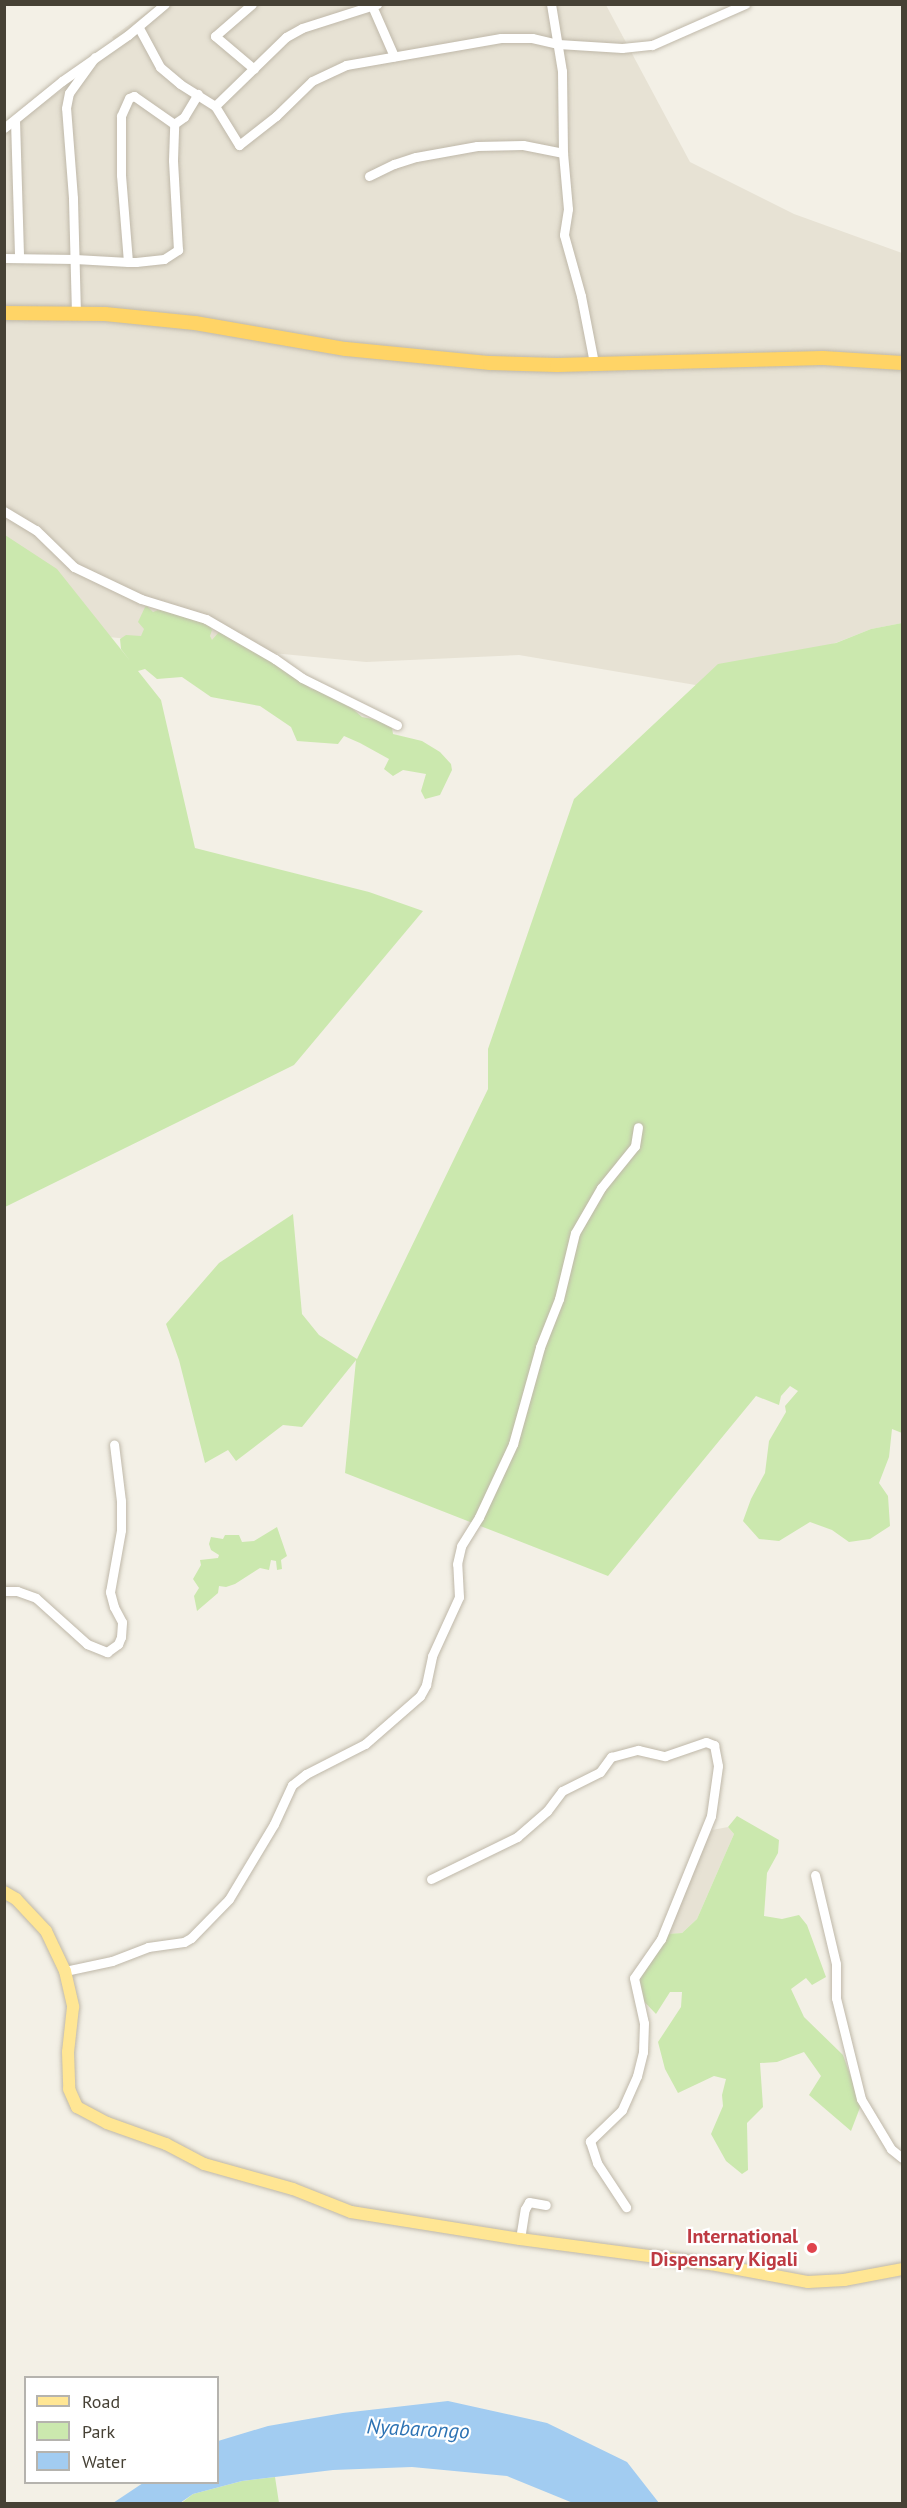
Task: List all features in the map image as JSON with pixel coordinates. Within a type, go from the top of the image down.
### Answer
[{"type":"highway","points":[[4,313],[76,314],[195,323],[334,347],[413,357],[557,365],[823,358],[903,363]]},
{"type":"main road","points":[[4,1892],[16,1899],[46,1931],[65,1971],[73,2007],[68,2072],[69,2089],[77,2107],[107,2123],[166,2144],[204,2164],[293,2189],[351,2212],[520,2239],[711,2264],[808,2282],[844,2280],[903,2269]]},
{"type":"street","points":[[4,128],[95,57],[139,28],[165,4]]},
{"type":"street","points":[[252,4],[215,36],[254,69]]},
{"type":"street","points":[[551,4],[562,71],[563,153],[568,209],[564,235],[581,296],[594,363]]},
{"type":"street","points":[[139,28],[160,67],[180,84],[215,106],[239,145],[321,75],[346,65],[501,38],[532,38],[558,44],[622,48],[652,45],[746,4]]},
{"type":"street","points":[[215,106],[286,38],[302,28],[375,5],[394,56]]},
{"type":"street","points":[[76,314],[66,108],[69,93],[95,57]]},
{"type":"street","points":[[174,124],[184,117],[198,94]]},
{"type":"street","points":[[128,262],[121,175],[121,116],[129,98],[134,96],[174,124]]},
{"type":"street","points":[[15,120],[20,258]]},
{"type":"street","points":[[4,258],[128,262],[164,259],[178,250],[173,160],[174,124]]},
{"type":"street","points":[[369,176],[394,164],[477,146],[523,145],[563,153]]},
{"type":"street","points":[[4,511],[36,530],[74,567],[141,599],[206,619],[275,659],[302,678],[397,725]]},
{"type":"street","points":[[65,1971],[112,1961],[148,1947],[183,1942],[190,1938],[229,1899],[273,1824],[292,1785],[318,1767],[365,1744],[420,1696],[426,1685],[432,1656],[459,1597],[458,1564],[462,1546],[513,1444],[540,1347],[559,1299],[575,1233],[601,1188],[630,1154],[638,1136],[638,1127]]},
{"type":"street","points":[[4,1591],[17,1590],[36,1598],[87,1644],[106,1652],[118,1644],[122,1622],[114,1607],[110,1592],[121,1530],[121,1501],[114,1444]]},
{"type":"street","points":[[431,1879],[517,1837],[547,1811],[562,1791],[600,1772],[612,1757],[638,1750],[664,1756],[706,1742],[714,1745],[718,1766],[711,1816],[661,1940],[634,1978],[644,2023],[643,2052],[637,2076],[622,2110],[590,2141],[597,2163],[626,2206]]},
{"type":"street","points":[[815,1875],[836,1964],[836,1998],[861,2099],[891,2149],[903,2158]]},
{"type":"street","points":[[520,2239],[525,2209],[530,2202],[546,2205]]},
{"type":"shaded area","points":[[157,5],[606,5],[690,162],[794,214],[902,253],[902,623],[871,629],[719,689],[519,655],[366,662],[5,627],[4,130],[96,66],[90,57],[114,40],[112,37]]},
{"type":"shaded area","points":[[728,1827],[734,1834],[697,1919],[682,1933],[666,1934],[696,1861],[712,1830]]},
{"type":"green space","points":[[5,535],[57,569],[131,662],[121,649],[120,639],[126,635],[141,636],[144,629],[138,622],[146,605],[153,612],[161,609],[209,625],[212,630],[210,636],[212,640],[219,632],[243,643],[304,682],[311,689],[336,694],[362,717],[377,720],[392,728],[393,734],[422,741],[440,752],[451,764],[452,770],[440,795],[425,799],[421,791],[426,774],[403,770],[393,776],[384,769],[389,759],[360,743],[344,736],[338,744],[297,741],[291,727],[260,706],[211,697],[182,677],[157,679],[145,669],[138,671],[161,700],[195,848],[369,892],[423,911],[294,1065],[5,1207]]},
{"type":"green space","points":[[902,623],[902,1433],[892,1429],[889,1457],[879,1483],[888,1496],[890,1526],[870,1539],[849,1542],[832,1530],[810,1522],[779,1541],[759,1539],[743,1521],[751,1499],[765,1473],[769,1441],[786,1412],[785,1406],[798,1391],[790,1386],[781,1396],[779,1405],[756,1396],[608,1576],[345,1473],[356,1360],[302,1427],[283,1425],[236,1461],[228,1450],[205,1463],[179,1360],[166,1324],[219,1263],[293,1214],[302,1314],[319,1335],[357,1359],[488,1089],[488,1049],[574,799],[718,664],[836,643],[871,629]]},
{"type":"green space","points":[[277,1527],[287,1556],[281,1560],[282,1569],[277,1570],[276,1561],[271,1560],[269,1570],[260,1568],[235,1584],[226,1587],[219,1586],[218,1593],[197,1611],[194,1596],[199,1588],[193,1579],[201,1565],[200,1560],[218,1558],[219,1555],[211,1550],[209,1544],[211,1537],[223,1539],[225,1535],[239,1535],[242,1542],[254,1541]]},
{"type":"green space","points":[[737,1816],[779,1840],[778,1853],[767,1873],[764,1916],[782,1919],[799,1915],[807,1925],[826,1977],[812,1985],[806,1978],[791,1989],[804,2017],[843,2055],[861,2105],[851,2131],[809,2095],[821,2076],[804,2052],[777,2062],[760,2063],[763,2107],[747,2123],[748,2170],[742,2174],[726,2161],[711,2134],[723,2106],[722,2095],[726,2079],[714,2076],[678,2093],[665,2069],[658,2042],[681,2007],[682,1992],[670,1992],[656,2014],[635,1992],[640,1976],[666,1934],[682,1933],[697,1919],[734,1834],[728,1827]]},
{"type":"green space","points":[[275,2477],[279,2503],[180,2504],[193,2494],[242,2481]]},
{"type":"water","name":"Nyabarongo","points":[[448,2401],[547,2423],[627,2462],[659,2503],[573,2503],[507,2476],[412,2467],[333,2470],[242,2481],[193,2494],[180,2503],[113,2503],[142,2484],[219,2484],[219,2441],[268,2426],[343,2413]]},
{"type":"place","name":"International Dispensary Kigali","points":[[812,2248]]}]
